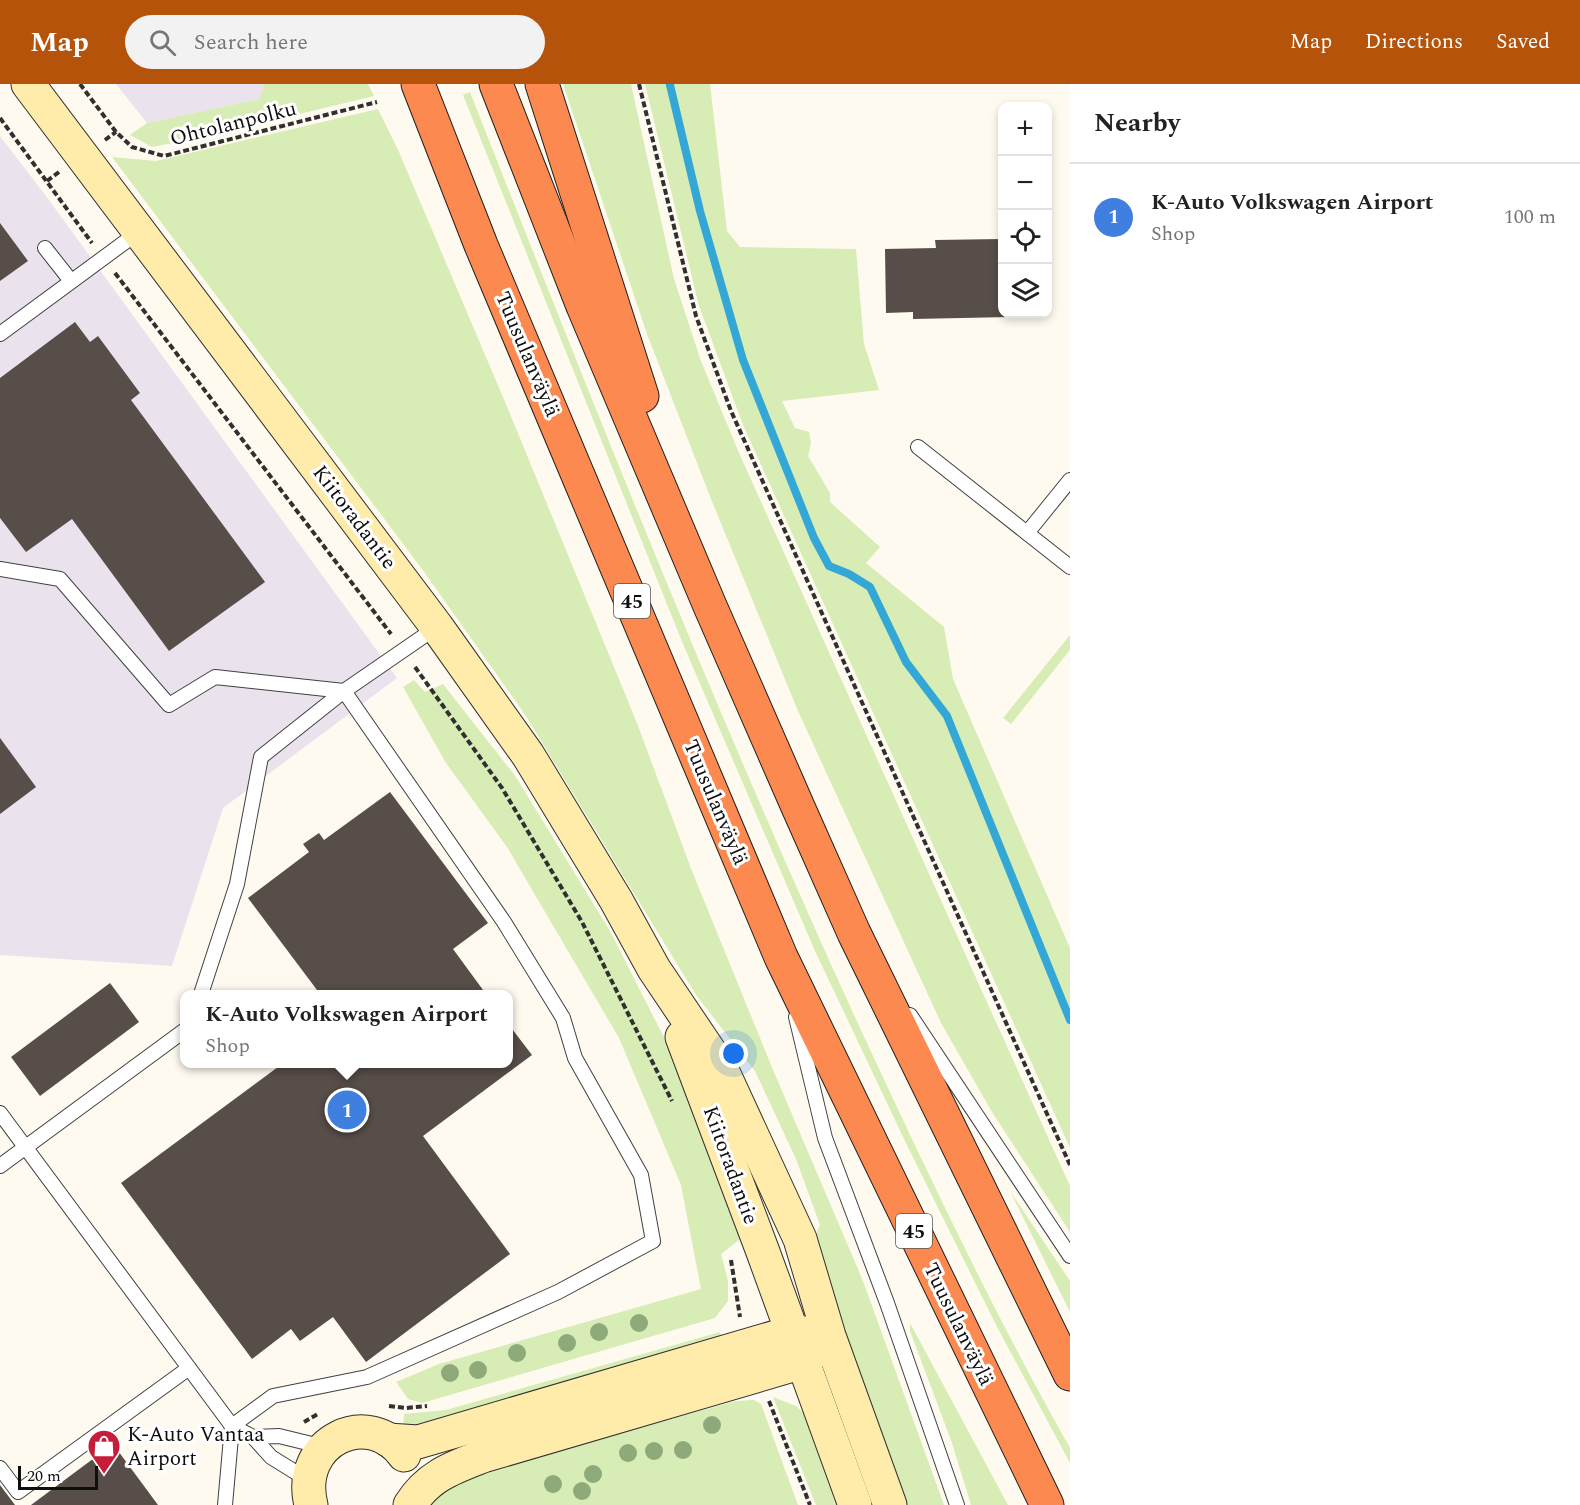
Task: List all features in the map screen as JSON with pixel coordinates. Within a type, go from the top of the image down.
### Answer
[{"type":"highway","name":"Tuusulanväylä","points":[[418,84],[481,245],[781,957],[1047,1505]]},
{"type":"highway","points":[[496,84],[584,306],[710,606],[854,933],[1070,1374]]},
{"type":"highway","points":[[542,84],[710,606]]},
{"type":"highway","points":[[389,93],[481,245]]},
{"type":"main road","name":"Kiitoradantie","points":[[28,84],[437,627],[528,755],[616,900],[654,969],[722,1070],[800,1239],[829,1336],[890,1505]]},
{"type":"main road","name":"Kiitoradantie","points":[[654,969],[700,1079],[855,1505]]},
{"type":"main road","points":[[388,1440],[418,1442],[793,1332],[829,1336]]},
{"type":"main road","points":[[410,1504],[426,1484],[451,1469],[483,1456],[803,1362],[829,1336]]},
{"type":"main road","points":[[309,1492],[311,1466],[324,1447],[334,1439],[362,1432],[376,1434],[401,1451],[411,1468],[414,1487],[410,1504]]},
{"type":"lane","points":[[0,334],[140,231]]},
{"type":"lane","points":[[45,248],[71,281]]},
{"type":"lane","points":[[918,447],[1070,567]]},
{"type":"lane","points":[[1028,533],[1070,480]]},
{"type":"lane","points":[[0,569],[60,579],[169,705],[214,677],[344,691],[504,922],[563,1018],[575,1058],[640,1175],[653,1241],[558,1292],[367,1377],[273,1396],[232,1426],[225,1505]]},
{"type":"lane","points":[[202,990],[237,884],[261,757],[344,691],[437,627]]},
{"type":"lane","points":[[854,933],[1070,1256]]},
{"type":"lane","points":[[781,957],[825,1138],[887,1303],[957,1505]]},
{"type":"lane","points":[[0,1166],[180,1034]]},
{"type":"lane","points":[[0,1113],[232,1426],[252,1437],[309,1492]]},
{"type":"lane","points":[[0,1468],[18,1492],[189,1368]]},
{"type":"lane","points":[[252,1437],[279,1436],[324,1447]]},
{"type":"path","name":"Ohtolanpolku","points":[[80,84],[116,132],[132,147],[164,156],[389,93]]},
{"type":"path","points":[[639,84],[696,316],[730,411],[1070,1165]]},
{"type":"path","points":[[0,118],[103,257],[404,650],[501,788],[582,922],[659,1072],[672,1103]]},
{"type":"path","points":[[728,1251],[732,1262],[740,1318],[749,1345]]},
{"type":"path","points":[[759,1375],[810,1505]]},
{"type":"shaded area","points":[[116,84],[264,84],[259,99],[147,123]]},
{"type":"shaded area","points":[[0,136],[397,678],[223,808],[172,966],[0,955]]},
{"type":"green space","points":[[264,84],[368,84],[374,96],[204,137],[152,147],[130,135],[147,123],[259,99]]},
{"type":"green space","points":[[563,84],[631,84],[674,279],[701,361],[739,453],[1070,1186],[1070,1232],[992,1112],[941,1023],[798,711],[711,499],[647,334]]},
{"type":"green space","points":[[645,84],[710,84],[727,231],[740,247],[856,249],[864,344],[879,390],[782,401],[795,428],[809,432],[811,443],[808,456],[830,493],[830,502],[880,547],[866,563],[944,627],[953,679],[1070,948],[1070,1148],[743,425],[699,306]]},
{"type":"green space","points":[[470,92],[611,446],[757,797],[860,1028],[935,1187],[987,1293],[1070,1448],[1070,1463],[996,1325],[815,951],[683,644],[463,95]]},
{"type":"green space","points":[[378,109],[399,152],[508,409],[637,723],[692,871],[863,1281],[944,1505],[907,1505],[841,1324],[814,1238],[820,1225],[796,1159],[755,1071],[696,995],[524,713],[422,569],[112,157],[156,161]]},
{"type":"green space","points":[[1070,635],[1070,650],[1011,724],[1003,718]]},
{"type":"green space","points":[[414,680],[425,692],[443,684],[516,777],[610,931],[681,1071],[743,1237],[721,1254],[728,1281],[728,1301],[715,1318],[422,1403],[408,1399],[396,1382],[439,1364],[701,1289],[681,1185],[619,1038],[507,847],[446,763],[403,687]]},
{"type":"green space","points":[[1010,1191],[1070,1281],[1070,1312]]},
{"type":"green space","points":[[910,1323],[1008,1505],[971,1505],[952,1443],[910,1331]]},
{"type":"green space","points":[[720,1332],[722,1339],[403,1430],[404,1414],[446,1410]]},
{"type":"green space","points":[[773,1397],[796,1406],[807,1416],[841,1505],[816,1505]]},
{"type":"green space","points":[[754,1400],[761,1404],[798,1505],[428,1505],[464,1477],[736,1401]]},
{"type":"building","points":[[0,223],[28,261],[0,281]]},
{"type":"building","points":[[998,239],[998,317],[913,319],[913,312],[886,313],[885,249],[936,248],[935,240]]},
{"type":"building","points":[[75,322],[90,342],[98,336],[140,393],[131,400],[265,582],[169,651],[72,519],[26,552],[0,518],[0,378]]},
{"type":"building","points":[[0,738],[36,787],[0,814]]},
{"type":"building","points":[[390,792],[488,923],[453,949],[483,990],[317,990],[248,898],[309,852],[303,844],[319,833],[324,840]]},
{"type":"building","points":[[110,983],[139,1022],[40,1096],[11,1057]]},
{"type":"building","points":[[513,1030],[532,1055],[423,1136],[510,1254],[366,1362],[333,1317],[300,1341],[291,1329],[252,1359],[121,1183],[277,1068],[513,1068]]},
{"type":"building","name":"K-Auto Vantaa Airport","points":[[113,1444],[158,1505],[31,1505]]},
{"type":"building","points":[[0,1485],[15,1505],[0,1505]]},
{"type":"waterway","points":[[670,85],[700,211],[743,360],[814,538],[829,566],[849,574],[870,587],[906,662],[947,716],[1070,1020]]},
{"type":"place","name":"K-Auto Volkswagen Airport","points":[[347,1110]]},
{"type":"place","name":"K-Auto Vantaa Airport","points":[[104,1475]]}]
